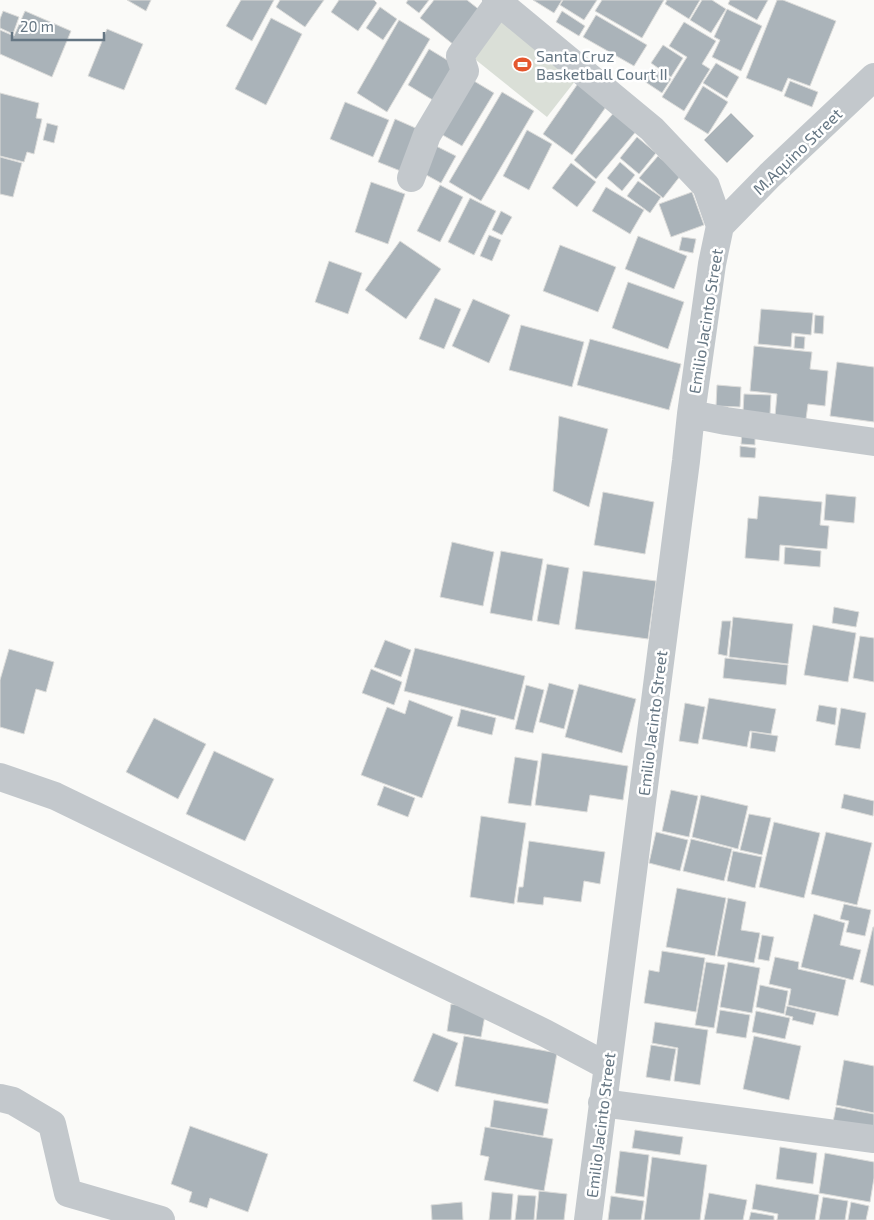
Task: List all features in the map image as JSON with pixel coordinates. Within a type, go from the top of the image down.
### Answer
[{"type":"street","points":[[411,178],[427,135],[465,71],[460,56],[497,1],[652,129],[706,186],[720,226]]},
{"type":"street","name":"M.Aquino Street","points":[[720,226],[770,175],[874,77]]},
{"type":"street","name":"Emilio Jacinto Street","points":[[588,1220],[691,414],[712,264],[720,226]]},
{"type":"street","points":[[691,414],[726,421],[874,442]]},
{"type":"street","points":[[0,777],[55,796],[528,1025],[607,1066]]},
{"type":"street","points":[[0,1098],[13,1101],[52,1124],[68,1193],[160,1220]]},
{"type":"street","points":[[602,1103],[874,1139]]},
{"type":"shaded area","name":"Santa Cruz Basketball Court II","points":[[498,11],[579,76],[547,117],[466,52]]},
{"type":"building","points":[[127,0],[151,0],[146,11]]},
{"type":"building","points":[[241,0],[274,0],[252,41],[226,26]]},
{"type":"building","points":[[280,0],[324,0],[305,27],[276,7]]},
{"type":"building","points":[[339,0],[374,0],[377,3],[358,31],[331,12]]},
{"type":"building","points":[[408,0],[429,0],[419,13],[406,3]]},
{"type":"building","points":[[434,0],[467,0],[481,11],[454,45],[420,18]]},
{"type":"building","points":[[533,0],[562,0],[554,13]]},
{"type":"building","points":[[563,0],[597,0],[584,20],[560,5]]},
{"type":"building","points":[[602,0],[664,0],[642,38],[595,11]]},
{"type":"building","points":[[667,0],[700,0],[689,19],[665,4]]},
{"type":"building","points":[[702,0],[712,0],[726,9],[711,33],[690,20]]},
{"type":"building","points":[[730,0],[768,0],[757,20],[728,4]]},
{"type":"building","points":[[777,0],[783,0],[836,21],[810,86],[788,78],[782,92],[746,78]]},
{"type":"building","points":[[380,7],[397,19],[383,40],[366,28]]},
{"type":"building","points":[[727,9],[762,26],[741,71],[712,57],[720,40],[714,37]]},
{"type":"building","points":[[3,11],[19,17],[13,34],[0,28],[0,19]]},
{"type":"building","points":[[25,11],[71,31],[52,77],[0,54],[0,30],[14,36]]},
{"type":"building","points":[[562,11],[585,26],[579,36],[556,22]]},
{"type":"building","points":[[596,15],[647,45],[634,66],[583,37]]},
{"type":"building","points":[[271,18],[302,34],[266,105],[235,89]]},
{"type":"building","points":[[399,20],[430,39],[387,112],[357,93]]},
{"type":"building","points":[[684,22],[716,41],[702,64],[710,69],[684,111],[662,97],[687,57],[669,46]]},
{"type":"building","points":[[107,29],[143,44],[124,90],[88,76]]},
{"type":"building","points":[[663,45],[683,58],[671,77],[651,63]]},
{"type":"building","points":[[429,49],[457,66],[436,102],[408,85]]},
{"type":"building","points":[[716,63],[739,77],[727,98],[703,83]]},
{"type":"building","points":[[653,68],[671,79],[662,93],[644,81]]},
{"type":"building","points":[[464,75],[494,93],[462,146],[432,129]]},
{"type":"building","points":[[790,81],[818,92],[812,107],[784,96]]},
{"type":"building","points":[[579,82],[608,104],[572,155],[543,134]]},
{"type":"building","points":[[703,86],[728,102],[708,134],[684,119]]},
{"type":"building","points":[[502,92],[534,111],[481,201],[449,182]]},
{"type":"building","points":[[0,93],[39,103],[36,118],[42,119],[34,154],[27,152],[24,162],[0,156]]},
{"type":"building","points":[[345,102],[389,120],[373,157],[330,139]]},
{"type":"building","points":[[616,110],[638,129],[596,179],[574,160]]},
{"type":"building","points":[[731,113],[754,136],[727,163],[704,140]]},
{"type":"building","points":[[395,119],[420,130],[403,172],[378,162]]},
{"type":"building","points":[[47,123],[58,126],[54,143],[43,140]]},
{"type":"building","points":[[527,130],[552,144],[529,190],[503,176]]},
{"type":"building","points":[[637,137],[656,153],[639,174],[620,158]]},
{"type":"building","points":[[434,145],[456,156],[441,183],[419,171]]},
{"type":"building","points":[[658,156],[681,175],[663,198],[639,178]]},
{"type":"building","points":[[0,157],[22,163],[13,197],[0,194]]},
{"type":"building","points":[[620,162],[635,175],[622,191],[607,178]]},
{"type":"building","points":[[571,163],[596,182],[577,207],[552,188]]},
{"type":"building","points":[[638,181],[661,197],[650,213],[627,196]]},
{"type":"building","points":[[371,182],[405,194],[388,244],[355,232]]},
{"type":"building","points":[[440,185],[463,197],[440,242],[417,231]]},
{"type":"building","points":[[606,187],[644,210],[630,234],[592,211]]},
{"type":"building","points":[[692,192],[704,225],[671,237],[659,204]]},
{"type":"building","points":[[470,198],[496,211],[474,255],[448,242]]},
{"type":"building","points":[[501,211],[512,217],[502,235],[492,230]]},
{"type":"building","points":[[489,235],[501,240],[492,261],[480,256]]},
{"type":"building","points":[[638,236],[687,256],[674,289],[625,269]]},
{"type":"building","points":[[682,237],[696,239],[693,253],[679,250]]},
{"type":"building","points":[[400,241],[441,269],[406,319],[365,290]]},
{"type":"building","points":[[560,245],[616,267],[598,312],[543,291]]},
{"type":"building","points":[[329,261],[362,273],[348,314],[315,302]]},
{"type":"building","points":[[628,282],[684,302],[668,349],[612,328]]},
{"type":"building","points":[[435,298],[461,309],[444,349],[419,339]]},
{"type":"building","points":[[473,299],[510,315],[489,363],[452,346]]},
{"type":"building","points":[[761,309],[813,313],[811,335],[792,333],[791,347],[758,344]]},
{"type":"building","points":[[815,315],[824,316],[823,334],[814,333]]},
{"type":"building","points":[[521,325],[584,342],[572,387],[509,370]]},
{"type":"building","points":[[795,336],[805,337],[804,349],[794,348]]},
{"type":"building","points":[[590,339],[681,364],[669,410],[577,385]]},
{"type":"building","points":[[754,346],[812,352],[810,369],[828,371],[825,406],[808,404],[806,419],[775,416],[777,394],[750,391]]},
{"type":"building","points":[[837,362],[874,367],[874,422],[830,416]]},
{"type":"building","points":[[717,385],[741,387],[740,407],[716,406]]},
{"type":"building","points":[[744,394],[771,395],[770,414],[743,412]]},
{"type":"building","points":[[559,416],[608,429],[589,507],[553,491]]},
{"type":"building","points":[[742,433],[755,434],[755,445],[741,444]]},
{"type":"building","points":[[740,446],[756,448],[755,458],[740,457]]},
{"type":"building","points":[[603,492],[654,502],[645,554],[594,545]]},
{"type":"building","points":[[826,494],[856,497],[854,523],[824,520]]},
{"type":"building","points":[[759,496],[822,502],[820,525],[829,526],[827,549],[780,545],[779,561],[745,558],[748,518],[757,519]]},
{"type":"building","points":[[452,542],[494,552],[483,606],[440,597]]},
{"type":"building","points":[[785,547],[821,551],[820,567],[784,564]]},
{"type":"building","points":[[501,551],[543,559],[532,621],[490,613]]},
{"type":"building","points":[[547,564],[569,568],[559,625],[537,621]]},
{"type":"building","points":[[583,571],[656,581],[648,639],[575,629]]},
{"type":"building","points":[[834,607],[859,612],[856,627],[832,623]]},
{"type":"building","points":[[733,617],[793,624],[788,664],[729,657]]},
{"type":"building","points":[[722,621],[731,621],[727,656],[718,654]]},
{"type":"building","points":[[813,625],[856,633],[848,682],[804,675]]},
{"type":"building","points":[[860,636],[874,638],[874,682],[853,678]]},
{"type":"building","points":[[385,640],[411,650],[401,677],[374,667]]},
{"type":"building","points":[[415,648],[525,676],[514,720],[404,691]]},
{"type":"building","points":[[9,649],[54,662],[46,692],[36,689],[24,734],[0,727],[0,680]]},
{"type":"building","points":[[725,658],[788,665],[786,685],[723,678]]},
{"type":"building","points":[[371,669],[402,682],[394,705],[362,693]]},
{"type":"building","points":[[549,683],[574,690],[564,729],[539,722]]},
{"type":"building","points":[[579,684],[636,699],[622,753],[565,737]]},
{"type":"building","points":[[526,685],[544,690],[533,733],[515,729]]},
{"type":"building","points":[[709,698],[776,709],[771,734],[750,731],[747,747],[702,739]]},
{"type":"building","points":[[409,700],[453,717],[422,798],[361,775],[387,707],[405,714]]},
{"type":"building","points":[[685,703],[705,707],[698,744],[679,741]]},
{"type":"building","points":[[819,705],[837,708],[835,725],[816,721]]},
{"type":"building","points":[[841,708],[866,713],[860,749],[835,745]]},
{"type":"building","points":[[461,709],[496,718],[492,735],[457,726]]},
{"type":"building","points":[[154,718],[206,744],[178,799],[126,772]]},
{"type":"building","points":[[752,732],[778,736],[775,752],[750,748]]},
{"type":"building","points":[[214,751],[274,779],[245,841],[186,814]]},
{"type":"building","points":[[542,753],[628,766],[623,800],[590,795],[587,812],[535,805]]},
{"type":"building","points":[[515,757],[538,761],[531,806],[508,803]]},
{"type":"building","points":[[384,786],[415,798],[408,817],[377,805]]},
{"type":"building","points":[[671,790],[698,796],[689,837],[662,831]]},
{"type":"building","points":[[844,794],[874,801],[873,816],[841,808]]},
{"type":"building","points":[[701,795],[748,806],[738,849],[692,837]]},
{"type":"building","points":[[749,814],[771,818],[762,855],[740,850]]},
{"type":"building","points":[[481,816],[526,823],[514,904],[470,897]]},
{"type":"building","points":[[774,822],[820,833],[804,898],[759,887]]},
{"type":"building","points":[[656,832],[688,840],[680,871],[649,863]]},
{"type":"building","points":[[826,832],[872,843],[857,905],[811,894]]},
{"type":"building","points":[[691,839],[732,849],[724,881],[683,871]]},
{"type":"building","points":[[529,841],[605,852],[600,884],[584,881],[581,902],[544,897],[543,905],[517,902],[519,887],[523,887]]},
{"type":"building","points":[[733,851],[762,857],[755,888],[727,881]]},
{"type":"building","points":[[677,888],[726,898],[715,956],[666,947]]},
{"type":"building","points":[[728,898],[746,902],[741,930],[760,933],[754,963],[717,956]]},
{"type":"building","points":[[844,904],[871,910],[865,936],[846,932],[849,921],[840,919]]},
{"type":"building","points":[[814,914],[845,923],[840,945],[861,950],[853,980],[801,967]]},
{"type":"building","points":[[874,927],[874,986],[860,982]]},
{"type":"building","points":[[762,935],[774,937],[769,961],[758,959]]},
{"type":"building","points":[[662,951],[705,958],[696,1012],[644,1003],[649,970],[659,972]]},
{"type":"building","points":[[775,957],[799,962],[798,969],[846,980],[838,1016],[788,1005],[791,989],[769,984]]},
{"type":"building","points":[[706,962],[725,965],[714,1028],[695,1025]]},
{"type":"building","points":[[728,962],[760,968],[752,1013],[720,1007]]},
{"type":"building","points":[[760,985],[788,991],[784,1014],[756,1007]]},
{"type":"building","points":[[451,1004],[486,1010],[481,1037],[447,1031]]},
{"type":"building","points":[[787,1006],[816,1013],[813,1025],[792,1020],[793,1017],[785,1015]]},
{"type":"building","points":[[720,1010],[750,1015],[746,1038],[716,1033]]},
{"type":"building","points":[[756,1011],[790,1018],[785,1039],[752,1032]]},
{"type":"building","points":[[655,1022],[708,1030],[700,1085],[674,1081],[678,1048],[652,1043]]},
{"type":"building","points":[[433,1033],[458,1043],[438,1092],[413,1081]]},
{"type":"building","points":[[464,1036],[557,1053],[548,1104],[455,1086]]},
{"type":"building","points":[[754,1036],[801,1046],[789,1100],[743,1089]]},
{"type":"building","points":[[651,1045],[676,1049],[670,1081],[646,1077]]},
{"type":"building","points":[[844,1060],[874,1066],[874,1113],[836,1105]]},
{"type":"building","points":[[494,1100],[548,1109],[543,1136],[490,1127]]},
{"type":"building","points":[[836,1107],[874,1114],[874,1130],[833,1122]]},
{"type":"building","points":[[190,1126],[268,1154],[248,1212],[210,1198],[207,1208],[189,1202],[192,1192],[171,1184]]},
{"type":"building","points":[[485,1127],[553,1139],[544,1191],[484,1180],[489,1157],[480,1155]]},
{"type":"building","points":[[635,1130],[683,1137],[680,1155],[632,1148]]},
{"type":"building","points":[[780,1147],[817,1153],[813,1184],[776,1179]]},
{"type":"building","points":[[620,1151],[649,1155],[644,1197],[615,1193]]},
{"type":"building","points":[[825,1153],[874,1162],[874,1178],[870,1202],[819,1193]]},
{"type":"building","points":[[652,1157],[707,1165],[700,1220],[644,1220]]},
{"type":"building","points":[[756,1184],[819,1195],[815,1220],[777,1220],[778,1214],[752,1209]]},
{"type":"building","points":[[539,1191],[567,1194],[564,1220],[536,1220]]},
{"type":"building","points":[[492,1192],[513,1194],[511,1220],[489,1220]]},
{"type":"building","points":[[709,1193],[747,1200],[743,1220],[704,1220]]},
{"type":"building","points":[[518,1195],[536,1196],[534,1220],[515,1220]]},
{"type":"building","points":[[611,1196],[644,1201],[641,1220],[608,1220]]},
{"type":"building","points":[[823,1197],[848,1201],[845,1220],[819,1220]]},
{"type":"building","points":[[462,1202],[463,1220],[432,1220],[431,1205]]},
{"type":"building","points":[[851,1202],[869,1206],[866,1220],[848,1220]]},
{"type":"building","points":[[751,1212],[774,1216],[774,1220],[749,1220]]},
{"type":"place","name":"Santa Cruz Basketball Court II","points":[[522,64]]}]
